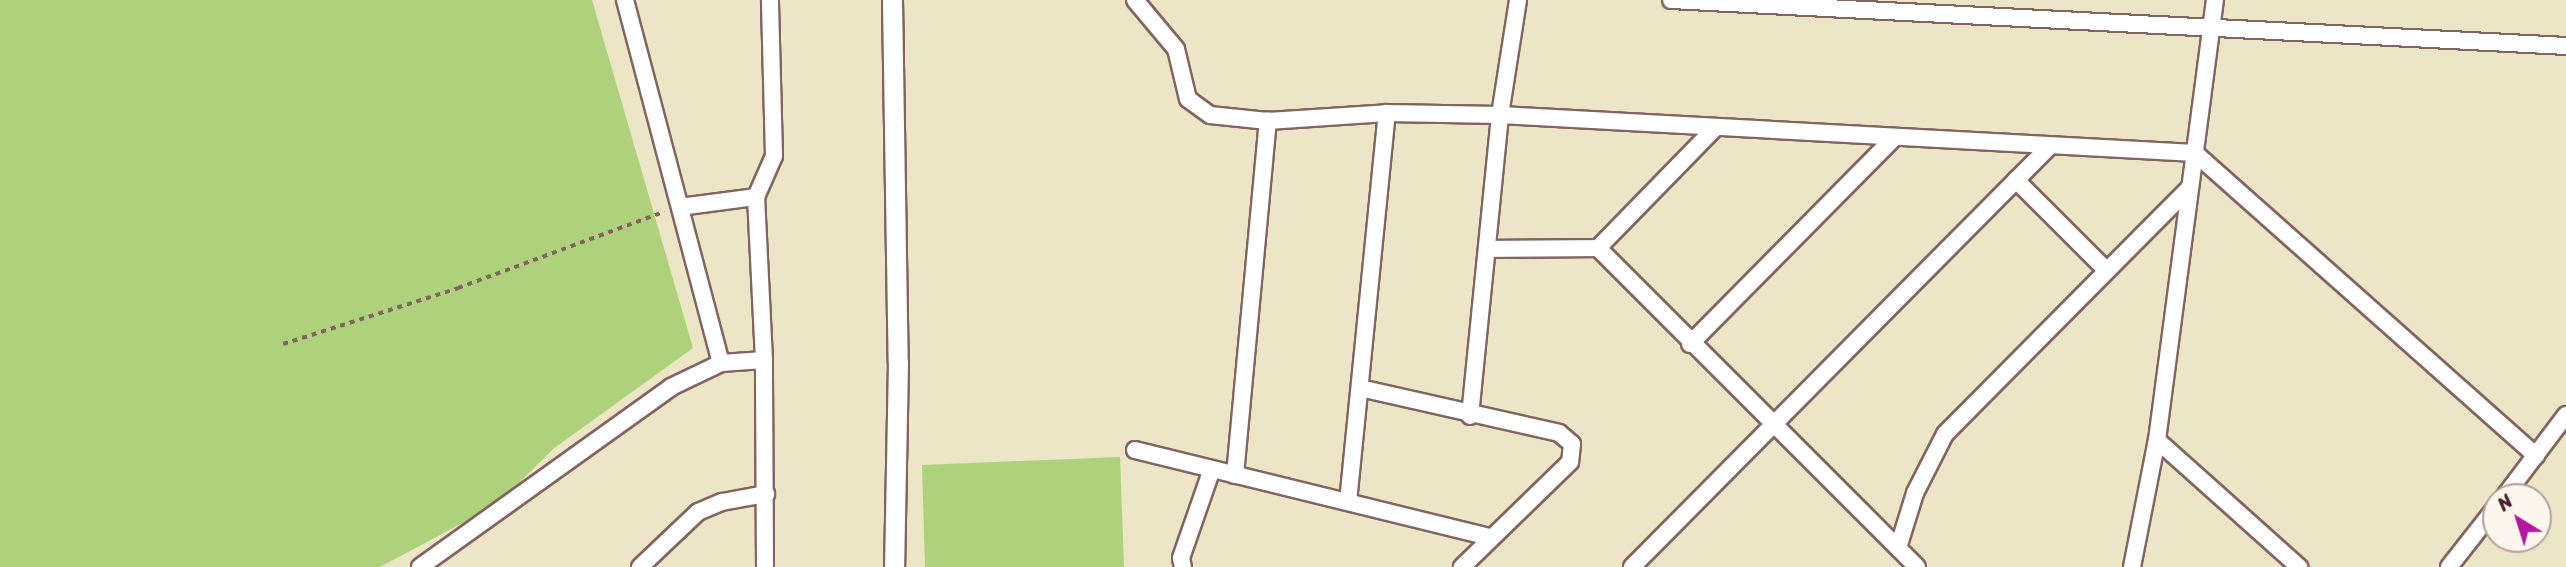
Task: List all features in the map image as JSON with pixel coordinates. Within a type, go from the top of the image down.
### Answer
[{"type":"street","points":[[625,0],[721,363]]},
{"type":"street","points":[[765,567],[764,360],[756,197],[774,156],[770,0]]},
{"type":"street","points":[[892,0],[898,362],[894,567]]},
{"type":"street","points":[[1135,0],[1176,49],[1188,99],[1210,115],[1268,121],[1387,113],[1500,116],[1892,139],[2195,153],[2536,456]]},
{"type":"street","points":[[1470,416],[1500,116],[1518,0]]},
{"type":"street","points":[[1671,0],[2213,25],[2566,46]]},
{"type":"street","points":[[2132,567],[2157,440],[2216,0]]},
{"type":"street","points":[[1348,502],[1387,113]]},
{"type":"street","points":[[1235,475],[1268,121]]},
{"type":"street","points":[[1487,249],[1598,248],[1714,129]]},
{"type":"street","points":[[1690,344],[1892,139]]},
{"type":"street","points":[[1632,567],[2049,147]]},
{"type":"street","points":[[2016,180],[2105,270]]},
{"type":"street","points":[[1898,548],[1915,493],[1945,434],[2190,187]]},
{"type":"street","points":[[680,207],[756,197]]},
{"type":"street","points":[[1598,248],[1690,344],[1917,567]]},
{"type":"street","points":[[420,567],[671,387],[721,363],[764,360]]},
{"type":"street","points":[[1360,388],[1470,416],[1559,433],[1572,444],[1570,462],[1462,567]]},
{"type":"street","points":[[2515,483],[2566,415]]},
{"type":"street","points":[[2157,440],[2299,567]]},
{"type":"street","points":[[1135,450],[1490,537]]},
{"type":"street","points":[[1183,567],[1181,558],[1212,469]]},
{"type":"street","points":[[640,567],[698,512],[722,502],[766,494]]},
{"type":"street","points":[[2449,567],[2482,525]]},
{"type":"path","points":[[283,344],[458,288],[595,234],[680,207]]},
{"type":"green space","points":[[0,0],[592,0],[693,348],[553,449],[498,504],[380,567],[0,567]]},
{"type":"green space","points":[[1120,457],[1124,567],[925,567],[922,465]]}]
